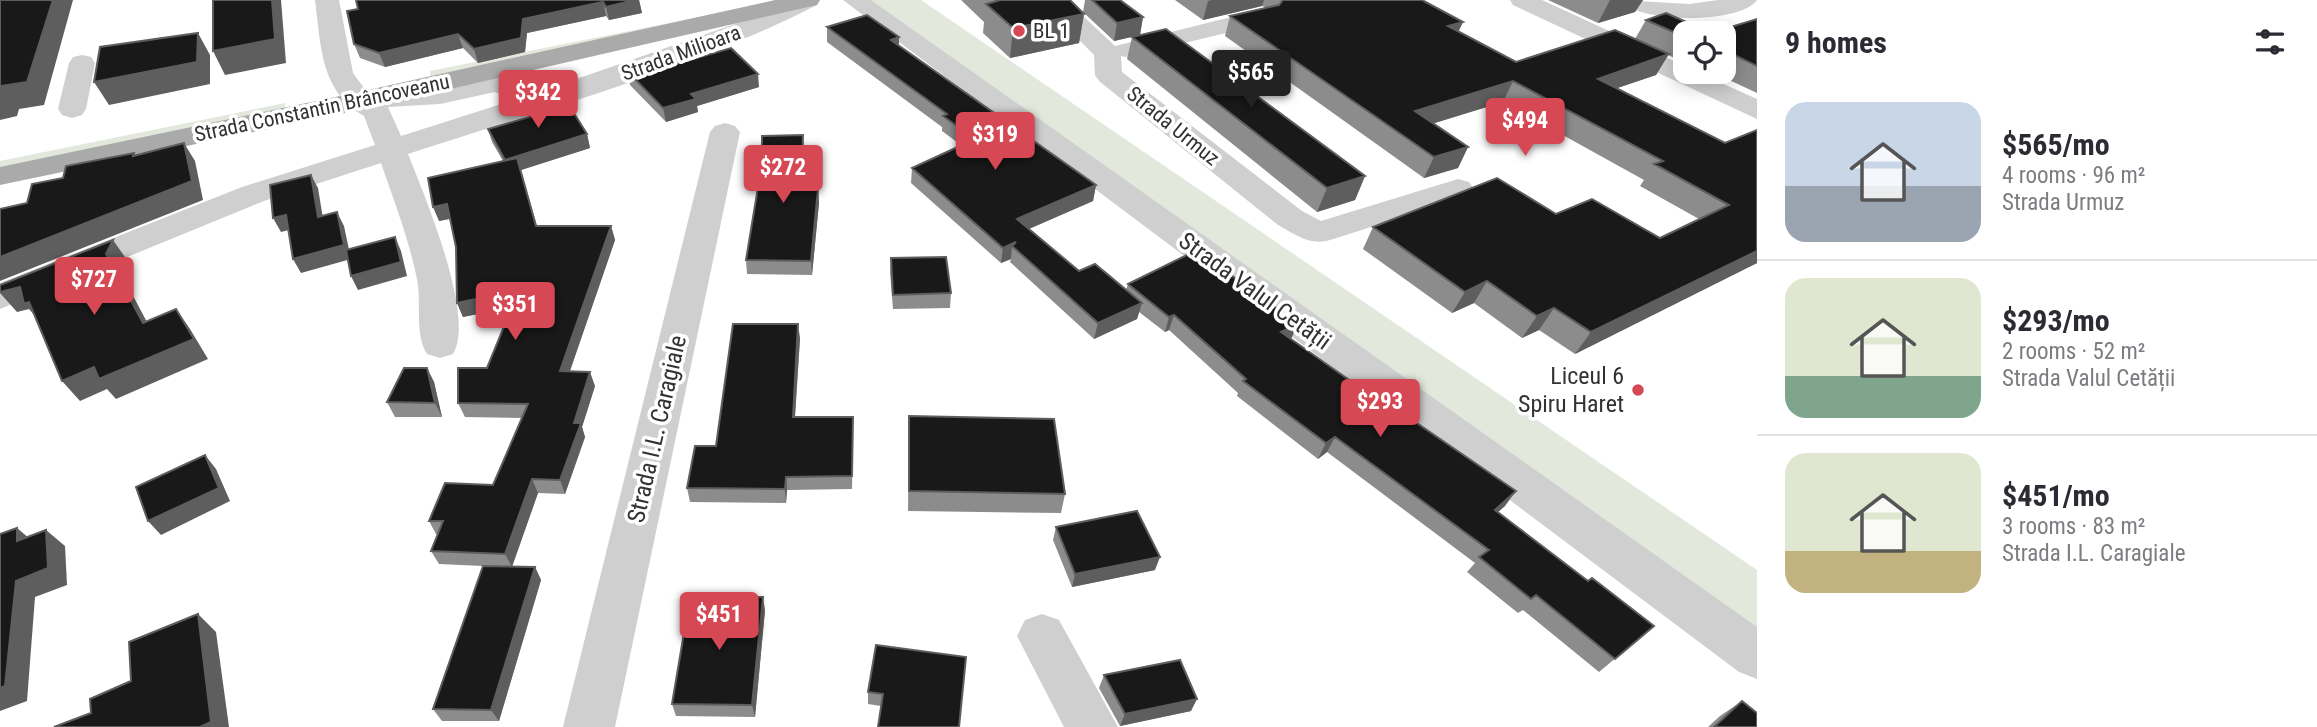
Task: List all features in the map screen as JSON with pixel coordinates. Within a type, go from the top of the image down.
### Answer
[{"type":"main road","name":"Strada Constantin Brâncoveanu","points":[[0,176],[765,0]]},
{"type":"main road","name":"Strada Constantin Brâncoveanu","points":[[0,153],[357,94],[808,0]]},
{"type":"street","points":[[327,0],[339,72],[357,94],[377,111],[417,218],[435,281],[440,345]]},
{"type":"street","name":"Strada Milioara","points":[[0,297],[220,206],[537,104],[764,22],[808,0]]},
{"type":"street","name":"Strada Valul Cetății","points":[[855,0],[1757,656]]},
{"type":"street","name":"Strada Urmuz","points":[[1052,0],[1107,53],[1109,75],[1290,218],[1318,233],[1458,189]]},
{"type":"street","points":[[1522,0],[1757,110]]},
{"type":"street","points":[[1633,0],[1668,12],[1696,13],[1745,0]]},
{"type":"street","points":[[1107,53],[1263,17]]},
{"type":"street","points":[[72,109],[82,64]]},
{"type":"street","points":[[357,94],[440,96],[495,84],[515,88],[537,104]]},
{"type":"street","name":"Strada I.L. Caragiale","points":[[589,727],[725,132]]},
{"type":"street","points":[[1042,636],[1092,727]]},
{"type":"shaded area","points":[[784,0],[430,78],[430,71]]},
{"type":"shaded area","points":[[871,0],[921,0],[1757,570],[1757,631]]},
{"type":"shaded area","points":[[285,103],[284,111],[0,169],[0,161]]},
{"type":"building","points":[[0,0],[53,0],[27,82],[2,86],[0,93]]},
{"type":"building","points":[[213,0],[272,0],[275,39],[213,51]]},
{"type":"building","points":[[356,0],[635,0],[606,7],[603,2],[523,19],[521,38],[474,49],[458,34],[379,53],[354,44],[347,11],[358,9]]},
{"type":"building","points":[[995,0],[1070,0],[1084,14],[1013,28],[986,4],[997,1]]},
{"type":"building","points":[[1092,0],[1120,0],[1143,17],[1117,23]]},
{"type":"building","points":[[1283,0],[1422,0],[1463,22],[1448,26],[1516,62],[1615,30],[1669,54],[1598,79],[1725,143],[1757,130],[1757,251],[1591,332],[1554,308],[1537,316],[1487,281],[1465,292],[1373,227],[1497,178],[1556,214],[1592,199],[1660,238],[1729,205],[1654,164],[1663,161],[1513,81],[1415,111],[1468,147],[1434,157],[1230,16],[1279,5]]},
{"type":"building","points":[[1666,13],[1684,21],[1673,21],[1673,32],[1646,20]]},
{"type":"building","points":[[867,15],[899,37],[891,40],[1096,185],[1017,219],[1079,271],[1095,264],[1142,303],[1098,323],[1012,246],[1016,242],[1003,248],[912,168],[975,139],[943,116],[947,114],[827,27]]},
{"type":"building","points":[[1757,19],[1757,66],[1736,56],[1736,25]]},
{"type":"building","points":[[1166,29],[1365,176],[1327,188],[1132,37]]},
{"type":"building","points":[[198,33],[197,62],[94,82],[100,47]]},
{"type":"building","points":[[731,48],[758,74],[691,94],[696,99],[663,108],[628,72],[659,61],[666,67]]},
{"type":"building","points":[[565,99],[587,134],[505,160],[488,129],[543,113],[539,105]]},
{"type":"building","points":[[803,135],[801,189],[818,189],[811,261],[746,260],[762,163],[762,136]]},
{"type":"building","points":[[184,143],[192,181],[0,257],[0,209],[27,203],[32,184],[63,178],[66,166],[134,153],[133,156]]},
{"type":"building","points":[[517,158],[536,226],[611,226],[560,371],[590,372],[574,423],[581,423],[560,480],[532,479],[505,554],[431,551],[443,521],[429,521],[445,483],[493,485],[528,404],[458,403],[458,368],[487,368],[519,290],[457,303],[456,247],[447,204],[433,207],[428,178]]},
{"type":"building","points":[[311,175],[318,217],[337,212],[344,245],[293,259],[286,215],[273,218],[270,185]]},
{"type":"building","points":[[395,237],[401,262],[351,276],[346,250]]},
{"type":"building","points":[[113,240],[106,254],[143,323],[176,309],[194,339],[99,379],[94,367],[62,381],[29,302],[24,304],[20,287],[0,292],[0,285]]},
{"type":"building","points":[[1197,250],[1298,324],[1281,332],[1402,417],[1405,415],[1516,491],[1495,510],[1588,581],[1592,578],[1654,626],[1615,659],[1536,595],[1531,599],[1479,557],[1489,550],[1335,437],[1326,443],[1243,381],[1246,379],[1174,315],[1169,317],[1128,284]]},
{"type":"building","points":[[946,257],[951,293],[893,295],[891,258]]},
{"type":"building","points":[[733,324],[798,324],[793,417],[853,417],[852,476],[786,477],[785,489],[687,488],[695,446],[716,446]]},
{"type":"building","points":[[404,368],[427,368],[435,403],[387,402]]},
{"type":"building","points":[[909,416],[1054,419],[1065,494],[909,491]]},
{"type":"building","points":[[205,455],[219,488],[148,521],[136,487]]},
{"type":"building","points":[[1137,511],[1160,557],[1075,574],[1056,527]]},
{"type":"building","points":[[17,528],[17,541],[46,530],[48,568],[16,581],[5,686],[0,688],[0,534]]},
{"type":"building","points":[[483,566],[535,567],[491,710],[433,709]]},
{"type":"building","points":[[690,597],[763,597],[752,705],[672,704]]},
{"type":"building","points":[[198,614],[211,722],[200,727],[54,727],[91,713],[90,699],[131,681],[129,642]]},
{"type":"building","points":[[876,645],[966,657],[959,727],[878,727],[883,694],[868,692]]},
{"type":"building","points":[[1180,660],[1197,699],[1125,714],[1104,675]]},
{"type":"building","points":[[1742,701],[1757,713],[1757,727],[1714,727]]},
{"type":"place","name":"BL 1","points":[[1019,31]]},
{"type":"place","name":"Liceul 6 Spiru Haret","points":[[1638,390]]}]
